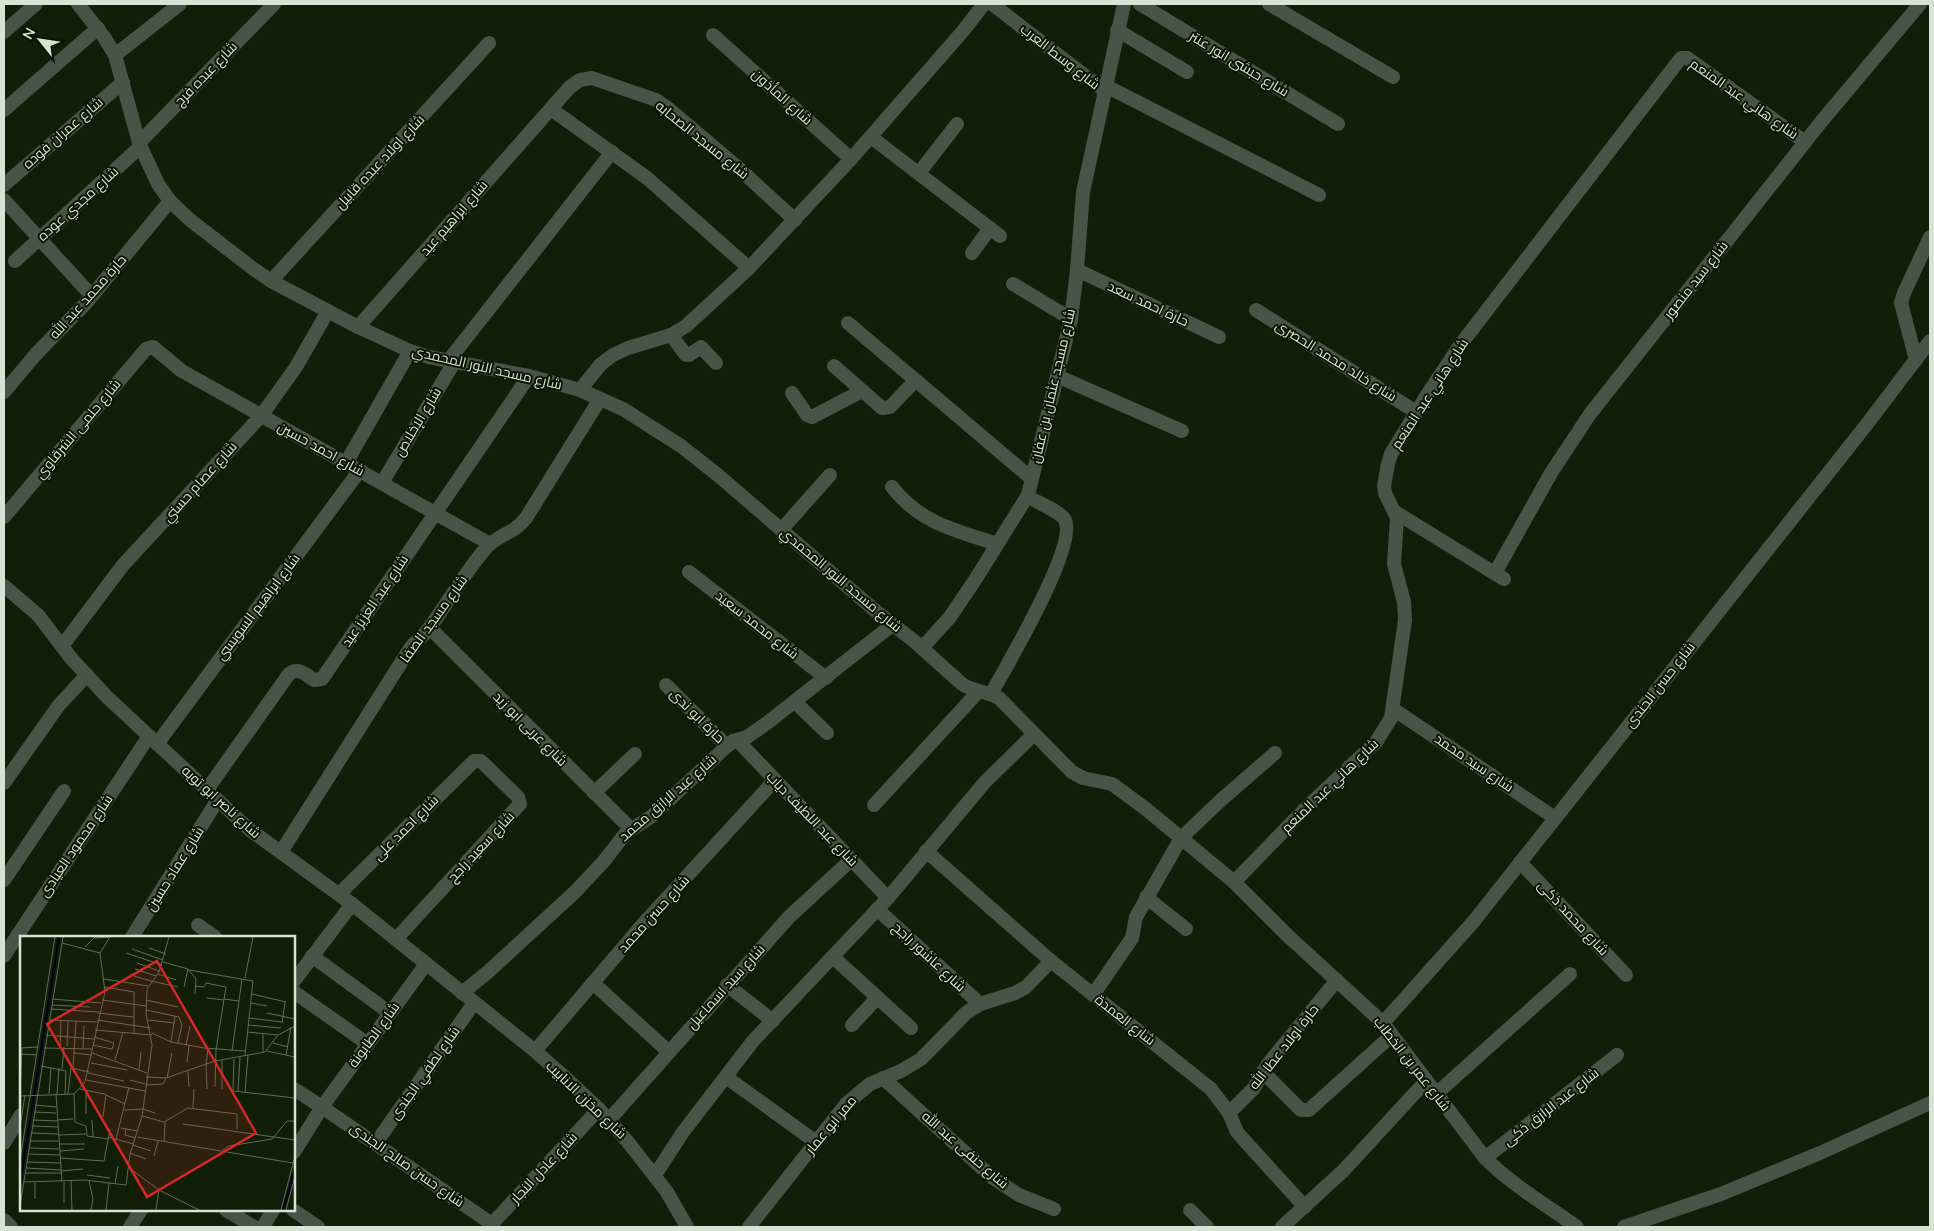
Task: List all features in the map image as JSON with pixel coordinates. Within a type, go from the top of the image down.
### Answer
[{"type":"street","points":[[4,32],[36,4]]},
{"type":"street","name":"شارع مسجد النور المحمدي","points":[[78,4],[98,28],[115,55],[140,145],[158,184],[170,201],[190,220],[271,281],[358,327],[410,351],[529,376],[580,390],[623,409],[681,446],[719,476],[962,684],[999,698],[1072,772],[1083,778],[1112,784],[1181,838]]},
{"type":"street","points":[[115,55],[180,4]]},
{"type":"street","name":"شارع عبده فرج","points":[[140,145],[274,4]]},
{"type":"street","points":[[580,390],[601,364],[613,356],[628,348],[671,335],[686,326],[749,268],[851,159],[963,31],[984,4]]},
{"type":"street","name":"شارع وسط العرب","points":[[992,4],[1105,88],[1319,195]]},
{"type":"street","name":"شارع مسجد عثمان بن عفان","points":[[922,648],[950,617],[1028,495],[1071,319],[1083,192],[1124,4]]},
{"type":"street","name":"شارع حبشى انور عنتر","points":[[1140,4],[1338,124]]},
{"type":"street","points":[[1269,4],[1394,77]]},
{"type":"street","name":"شارع سيد منصور","points":[[1395,512],[1500,576],[1551,472],[1576,433],[1805,142],[1920,4]]},
{"type":"street","points":[[4,110],[98,28]]},
{"type":"street","points":[[1117,30],[1187,72]]},
{"type":"street","name":"شارع المأذون","points":[[712,35],[851,159]]},
{"type":"street","name":"شارع اولاد عبده قابيل","points":[[271,281],[489,43]]},
{"type":"street","name":"شارع هاني عبد المنعم","points":[[1234,882],[1308,806],[1376,742],[1387,727],[1394,709],[1405,620],[1404,602],[1394,564],[1398,524],[1384,486],[1388,464],[1416,412],[1461,344],[1681,58],[1687,58],[1692,61],[1805,142]]},
{"type":"street","name":"شارع مسجد الصحابه","points":[[550,109],[570,87],[580,80],[592,78],[656,100],[735,165],[795,220]]},
{"type":"street","name":"شارع عمران فوده","points":[[4,185],[122,82]]},
{"type":"street","points":[[550,109],[647,178],[749,268]]},
{"type":"street","name":"شارع ابراهيم عيد","points":[[358,327],[550,109]]},
{"type":"street","points":[[919,173],[957,124]]},
{"type":"street","points":[[870,136],[995,232],[972,253]]},
{"type":"street","name":"شارع مجدي عوده","points":[[15,261],[140,145]]},
{"type":"street","name":"شارع الإخلاص","points":[[382,483],[452,361],[612,152]]},
{"type":"street","points":[[4,200],[91,296]]},
{"type":"street","name":"حارة محمد عبد الله","points":[[4,392],[36,354],[91,296],[170,201]]},
{"type":"street","points":[[1916,360],[1901,303],[1930,237]]},
{"type":"street","name":"حارة احمد سعد","points":[[1077,270],[1219,337]]},
{"type":"street","points":[[1013,284],[1071,319]]},
{"type":"street","name":"شارع خالد محمد الحصرى","points":[[1256,310],[1416,412]]},
{"type":"street","name":"شارع عصام حسني","points":[[62,646],[123,565],[261,416],[296,367],[328,311]]},
{"type":"street","points":[[848,323],[1031,478]]},
{"type":"street","points":[[671,335],[686,355],[700,347],[716,363]]},
{"type":"street","name":"شارع حسن الجندى","points":[[1382,1023],[1474,920],[1867,424],[1930,341]]},
{"type":"street","name":"شارع حلمى الشرقاوي","points":[[4,517],[146,349],[153,347],[156,349]]},
{"type":"street","name":"شارع احمد حسين","points":[[156,349],[182,371],[490,544]]},
{"type":"street","points":[[346,463],[410,351]]},
{"type":"street","points":[[834,366],[886,409],[915,381]]},
{"type":"street","name":"شارع عبد العزيز عيد","points":[[206,791],[289,674],[297,671],[314,680],[322,679],[529,376]]},
{"type":"street","points":[[1057,376],[1182,431]]},
{"type":"street","points":[[792,393],[807,415],[812,418],[862,391]]},
{"type":"street","name":"شارع مسجد الصفا","points":[[281,852],[412,647],[430,628],[466,573],[490,544],[514,531],[520,525],[600,399]]},
{"type":"street","name":"شارع ابراهيم السويسي","points":[[153,740],[360,470]]},
{"type":"street","points":[[782,530],[830,476]]},
{"type":"street","points":[[892,487],[909,507],[928,519],[997,544]]},
{"type":"street","points":[[874,805],[985,693],[1022,640],[1065,544],[1067,526],[1064,517],[1030,498],[1028,495]]},
{"type":"street","name":"شارع محمد سعيد","points":[[689,572],[826,678]]},
{"type":"street","name":"شارع ناصر ابو تويه","points":[[4,586],[38,615],[86,674],[206,791],[250,830],[339,894],[462,993]]},
{"type":"street","name":"شارع عبد الرازق محمد","points":[[462,993],[489,971],[575,892],[631,829],[652,816],[732,743],[747,737],[795,702],[892,624]]},
{"type":"street","name":"شارع عربى ابو زيد","points":[[430,628],[631,829]]},
{"type":"street","points":[[4,783],[59,705],[86,674]]},
{"type":"street","name":"حارة ابو ندى","points":[[666,685],[732,743]]},
{"type":"street","points":[[795,702],[827,733]]},
{"type":"street","name":"شارع سيد محمد","points":[[1394,709],[1555,818]]},
{"type":"street","points":[[655,1175],[683,1132],[754,1042],[888,898],[985,782],[1034,734]]},
{"type":"street","name":"شارع محمود العيادى","points":[[4,956],[153,740]]},
{"type":"street","name":"شارع عبد اللطيف دياب","points":[[732,743],[775,780],[888,898]]},
{"type":"street","points":[[594,792],[635,754]]},
{"type":"street","points":[[1093,995],[1132,938],[1136,917],[1181,838],[1274,754]]},
{"type":"street","name":"شارع سعيد راجح","points":[[396,939],[520,804],[518,797],[484,763],[477,760],[474,761]]},
{"type":"street","name":"شارع احمد على","points":[[339,894],[474,761]]},
{"type":"street","name":"شارع حسن محمد","points":[[535,1051],[644,924],[775,780]]},
{"type":"street","points":[[4,880],[64,791]]},
{"type":"street","name":"شارع عماد حسين","points":[[133,936],[218,801]]},
{"type":"street","name":"شارع عمر بن الخطاب","points":[[1181,838],[1234,882],[1287,935],[1338,980],[1382,1023],[1485,1158],[1516,1185],[1577,1227]]},
{"type":"street","name":"شارع العمدة","points":[[926,851],[1050,962],[1211,1089],[1229,1113],[1237,1132],[1305,1206]]},
{"type":"street","name":"شارع سيد اسماعيل","points":[[609,1120],[789,917],[851,860]]},
{"type":"street","name":"شارع محمد ذكى","points":[[1520,862],[1626,974]]},
{"type":"street","points":[[1146,898],[1186,929]]},
{"type":"street","points":[[295,980],[352,904]]},
{"type":"street","name":"شارع عاشور راجح","points":[[877,909],[980,1004]]},
{"type":"street","points":[[198,925],[214,936]]},
{"type":"street","points":[[312,956],[390,1013]]},
{"type":"street","points":[[833,958],[911,1028]]},
{"type":"street","name":"ممر ابو عمار","points":[[749,1227],[846,1104],[859,1092],[921,1059],[966,1013],[980,1004],[1016,993],[1026,987],[1050,962]]},
{"type":"street","name":"شارع الطابونة","points":[[295,1150],[322,1106],[426,964]]},
{"type":"street","points":[[1436,1094],[1570,974]]},
{"type":"street","name":"حارة اولاد عطا الله","points":[[1229,1113],[1254,1088],[1263,1072],[1338,980]]},
{"type":"street","points":[[593,983],[669,1052]]},
{"type":"street","points":[[728,985],[773,1021]]},
{"type":"street","points":[[295,993],[368,1044]]},
{"type":"street","name":"شارع مخزن الانابيب","points":[[462,993],[535,1051],[599,1109],[655,1175],[687,1227]]},
{"type":"street","points":[[852,1025],[877,998]]},
{"type":"street","name":"شارع لطفي الجندى","points":[[376,1143],[474,1003]]},
{"type":"street","points":[[1263,1072],[1298,1107],[1305,1111],[1309,1110],[1392,1036]]},
{"type":"street","name":"شارع عبد الرازق ذكى","points":[[1485,1158],[1617,1056]]},
{"type":"street","points":[[726,1077],[816,1142]]},
{"type":"street","name":"شارع حنفى عبد الله","points":[[883,1078],[993,1178],[1018,1194],[1054,1209]]},
{"type":"street","points":[[1282,1227],[1344,1170],[1426,1081]]},
{"type":"street","name":"شارع حسن صالح الجندى","points":[[295,1090],[376,1143],[491,1226]]},
{"type":"street","points":[[1624,1227],[1721,1194],[1820,1153],[1930,1102]]},
{"type":"street","name":"شارع عادل النجار","points":[[491,1226],[599,1109]]},
{"type":"street","points":[[4,1143],[20,1117]]},
{"type":"street","points":[[1190,1210],[1207,1227]]},
{"type":"street","points":[[132,1226],[140,1211]]},
{"type":"street","points":[[228,1211],[254,1227]]},
{"type":"street","points":[[263,1227],[272,1211]]},
{"type":"street","points":[[294,1211],[318,1227]]},
{"type":"street","points":[[4,1220],[12,1227]]}]
